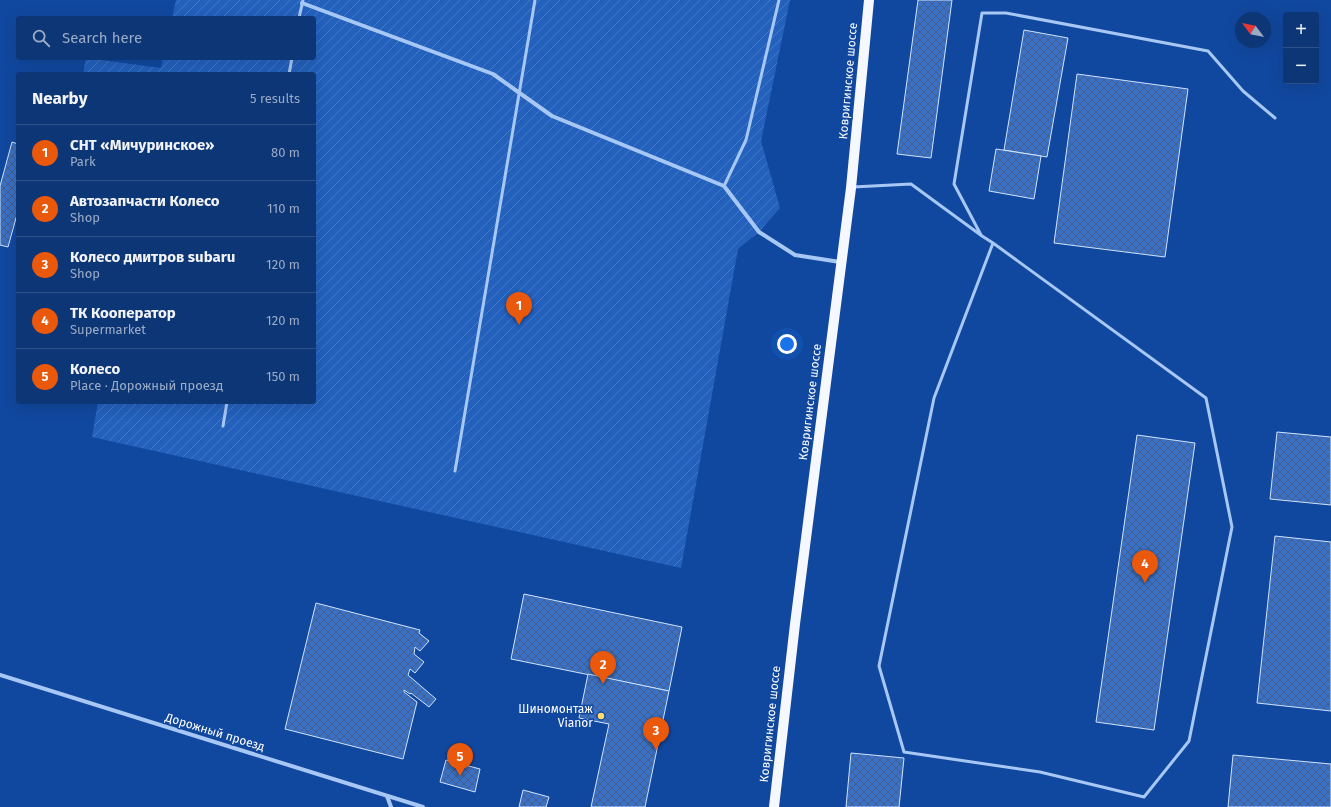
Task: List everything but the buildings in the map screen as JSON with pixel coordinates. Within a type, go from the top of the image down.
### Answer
[{"type":"main road","name":"Ковригинское шоссе","points":[[774,807],[795,624],[851,188],[869,0]]},
{"type":"street","points":[[302,2],[493,74],[552,116],[724,186],[759,232],[795,255],[841,262]]},
{"type":"street","name":"Дорожный проезд","points":[[0,675],[423,807]]},
{"type":"street","points":[[387,796],[391,807]]},
{"type":"lane","points":[[455,470],[535,0]]},
{"type":"lane","points":[[724,186],[746,140],[779,0]]},
{"type":"lane","points":[[299,16],[302,2]]},
{"type":"lane","points":[[982,236],[954,184],[982,13],[1006,13],[1208,51],[1243,91],[1275,118]]},
{"type":"lane","points":[[289,72],[292,60]]},
{"type":"lane","points":[[851,188],[911,184],[982,236],[993,243],[1206,398],[1232,527],[1189,741],[1144,797],[1040,772],[904,752],[879,666],[934,398],[993,243]]},
{"type":"lane","points":[[223,426],[227,404]]},
{"type":"shaded area","points":[[176,0],[790,0],[761,141],[780,208],[759,232],[738,249],[681,568],[92,437],[98,404],[316,404],[316,72],[83,72],[86,60],[101,60],[161,68],[163,60],[316,60],[316,16],[172,16]]},
{"type":"place","name":"СНТ «Мичуринское»","points":[[519,325]]},
{"type":"place","name":"ТК Кооператор","points":[[1145,583]]},
{"type":"place","name":"Автозапчасти Колесо","points":[[603,684]]},
{"type":"place","name":"Шиномонтаж Vianor","points":[[601,716]]},
{"type":"place","name":"Колесо дмитров subaru","points":[[656,750]]},
{"type":"place","name":"Колесо","points":[[460,776]]}]
